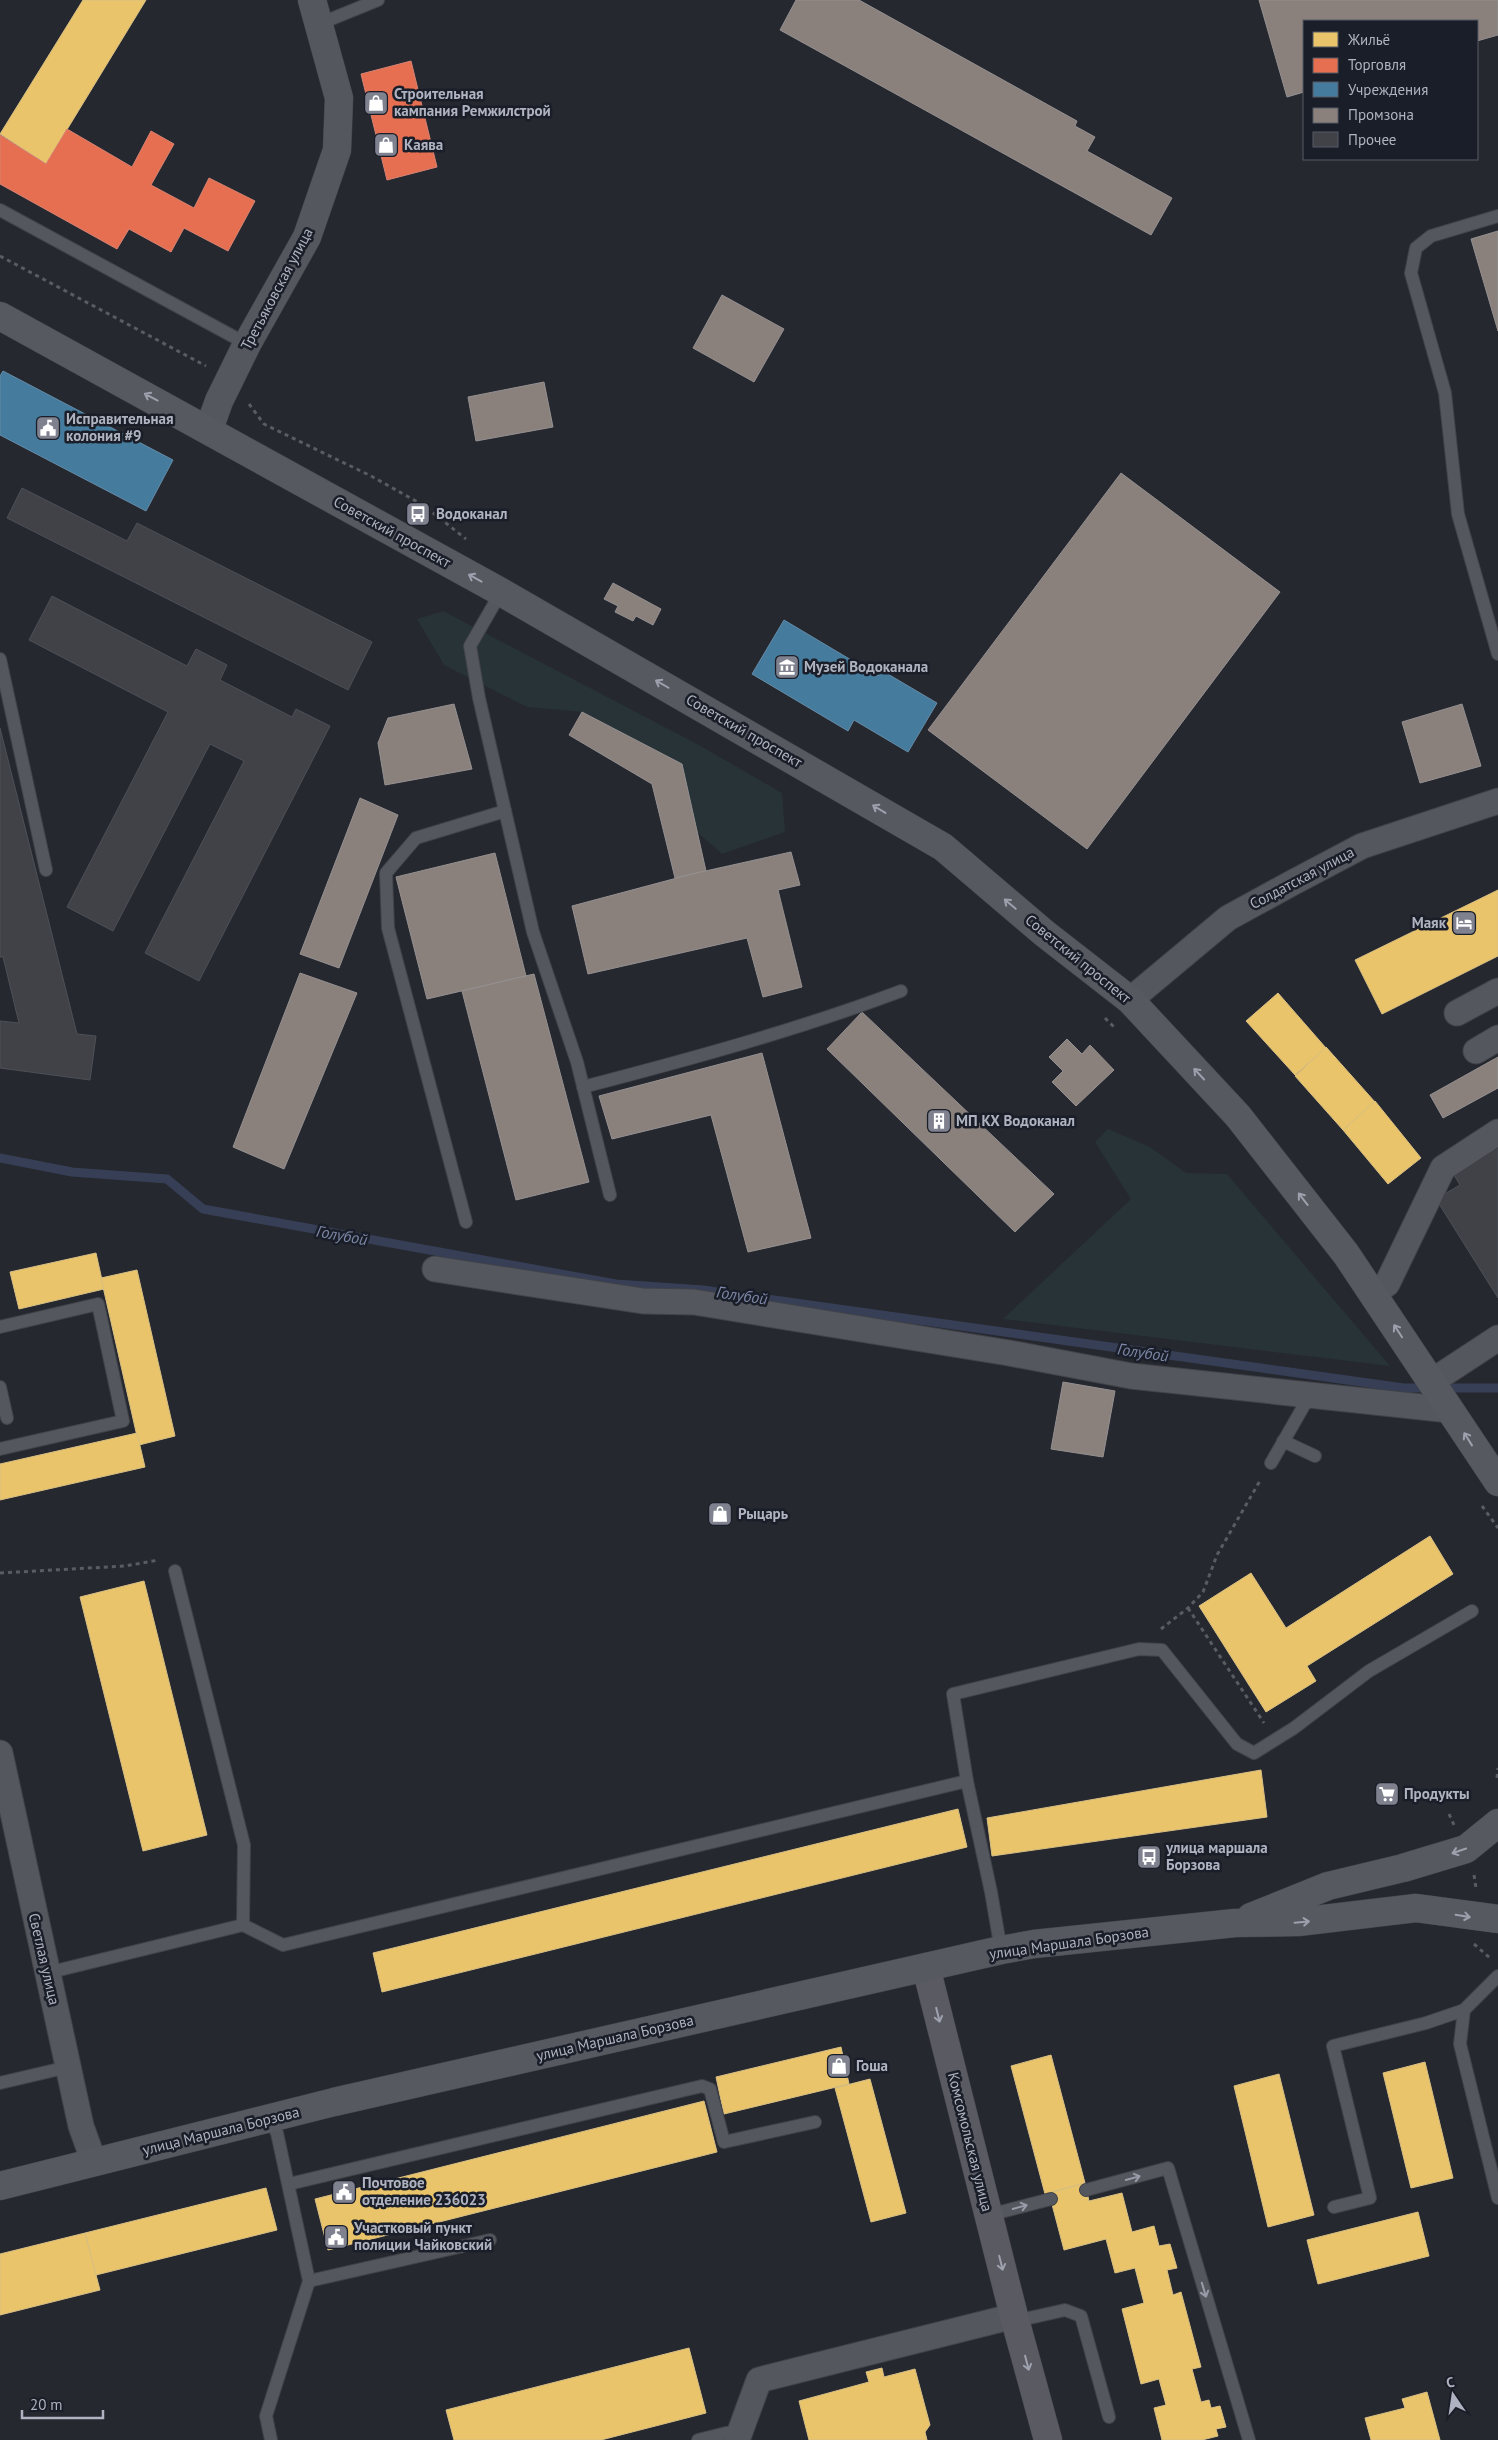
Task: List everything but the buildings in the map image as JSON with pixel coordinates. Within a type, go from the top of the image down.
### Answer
[{"type":"main road","name":"Советский проспект","points":[[0,316],[209,429],[257,458],[502,592],[943,847],[1130,1000],[1238,1116],[1346,1254],[1380,1288],[1436,1390],[1494,1481]]},
{"type":"main road","name":"улица Маршала Борзова","points":[[1236,1923],[1328,1886],[1403,1868],[1466,1849],[1498,1823]]},
{"type":"main road","name":"улица Маршала Борзова","points":[[0,2186],[344,2100],[1000,1950],[1034,1944],[1236,1923],[1298,1922],[1416,1908],[1498,1919]]},
{"type":"main road","name":"Комсомольская улица","points":[[926,1968],[1015,2319],[1048,2440]]},
{"type":"street","name":"Третьяковская улица","points":[[209,429],[219,401],[247,344],[307,237],[337,150],[339,98],[316,12]]},
{"type":"street","name":"Солдатская улица","points":[[1130,1000],[1228,918],[1292,882],[1362,846],[1498,801]]},
{"type":"street","points":[[1457,1014],[1498,991]]},
{"type":"street","points":[[1476,1051],[1498,1038]]},
{"type":"street","points":[[1380,1288],[1443,1168],[1498,1132]]},
{"type":"street","points":[[435,1270],[643,1301],[694,1302],[1009,1353],[1131,1376],[1310,1395],[1436,1390],[1498,1338]]},
{"type":"street","name":"Светлая улица","points":[[0,1753],[81,2126],[94,2162]]},
{"type":"street","points":[[738,2436],[759,2380],[1015,2319]]},
{"type":"lane","points":[[316,12],[378,0]]},
{"type":"lane","points":[[0,210],[247,344]]},
{"type":"lane","points":[[1498,216],[1431,236],[1416,248],[1411,273],[1444,393],[1458,514],[1498,654]]},
{"type":"lane","points":[[502,592],[470,646],[479,698],[533,932],[577,1062],[610,1196]]},
{"type":"lane","points":[[0,659],[46,870]]},
{"type":"lane","points":[[466,1222],[388,928],[386,873],[416,838],[505,811]]},
{"type":"lane","points":[[583,1087],[748,1043],[834,1016],[901,990]]},
{"type":"lane","points":[[0,1327],[98,1304],[123,1421],[0,1449]]},
{"type":"lane","points":[[0,1387],[7,1418]]},
{"type":"lane","points":[[1271,1463],[1310,1395]]},
{"type":"lane","points":[[1283,1441],[1315,1456]]},
{"type":"lane","points":[[175,1571],[244,1845],[243,1924]]},
{"type":"lane","points":[[1000,1950],[991,1892],[967,1781],[953,1694],[1139,1649],[1162,1650],[1237,1744],[1254,1753],[1294,1728],[1369,1671],[1472,1611]]},
{"type":"lane","points":[[47,1972],[243,1924],[282,1945],[967,1781]]},
{"type":"lane","points":[[1334,2207],[1370,2198],[1333,2046],[1426,2023],[1464,2010],[1498,1976]]},
{"type":"lane","points":[[1464,2010],[1460,2044],[1495,2175],[1498,2198]]},
{"type":"lane","points":[[0,2083],[68,2067]]},
{"type":"lane","points":[[288,2184],[702,2086],[710,2089],[724,2142],[816,2122]]},
{"type":"lane","points":[[270,2119],[277,2133],[310,2281],[266,2416],[271,2440]]},
{"type":"lane","points":[[1086,2190],[1168,2168],[1249,2440]]},
{"type":"lane","points":[[989,2215],[1051,2199]]},
{"type":"lane","points":[[310,2281],[490,2240]]},
{"type":"lane","points":[[1015,2319],[1065,2310],[1081,2316],[1109,2417]]},
{"type":"lane","points":[[698,2440],[726,2432],[738,2436]]},
{"type":"path","points":[[1098,1012],[1119,1032]]},
{"type":"path","points":[[1151,1650],[1161,1629],[1188,1608],[1203,1592],[1217,1555],[1271,1463]]},
{"type":"path","points":[[0,1574],[125,1566],[158,1560]]},
{"type":"path","points":[[1188,1608],[1268,1730]]},
{"type":"path","points":[[1497,1778],[1498,1768]]},
{"type":"shaded area","points":[[443,611],[699,745],[782,793],[785,832],[722,854],[697,832],[682,764],[582,712],[527,707],[444,665],[417,619]]},
{"type":"shaded area","points":[[1108,1129],[1150,1147],[1186,1173],[1227,1174],[1390,1366],[1003,1319],[1131,1199],[1095,1142]]},
{"type":"waterway","name":"Голубой","points":[[0,1158],[72,1172],[167,1179],[203,1209],[616,1284],[703,1290],[1404,1388],[1498,1388]]},
{"type":"place","name":"Строительная кампания Ремжилстрой","points":[[376,103]]},
{"type":"place","name":"Каява","points":[[386,145]]},
{"type":"place","name":"Исправительная колония #9","points":[[48,428]]},
{"type":"place","name":"Водоканал","points":[[418,514]]},
{"type":"place","name":"Музей Водоканала","points":[[787,667]]},
{"type":"place","name":"Маяк","points":[[1464,923]]},
{"type":"place","name":"МП КХ Водоканал","points":[[939,1121]]},
{"type":"place","name":"Рыцарь","points":[[720,1514]]},
{"type":"place","name":"Продукты","points":[[1387,1794]]},
{"type":"place","name":"улица маршала Борзова","points":[[1149,1857]]},
{"type":"place","name":"Гоша","points":[[839,2066]]},
{"type":"place","name":"Почтовое отделение 236023","points":[[344,2192]]},
{"type":"place","name":"Участковый пункт полиции Чайковский","points":[[336,2237]]}]
